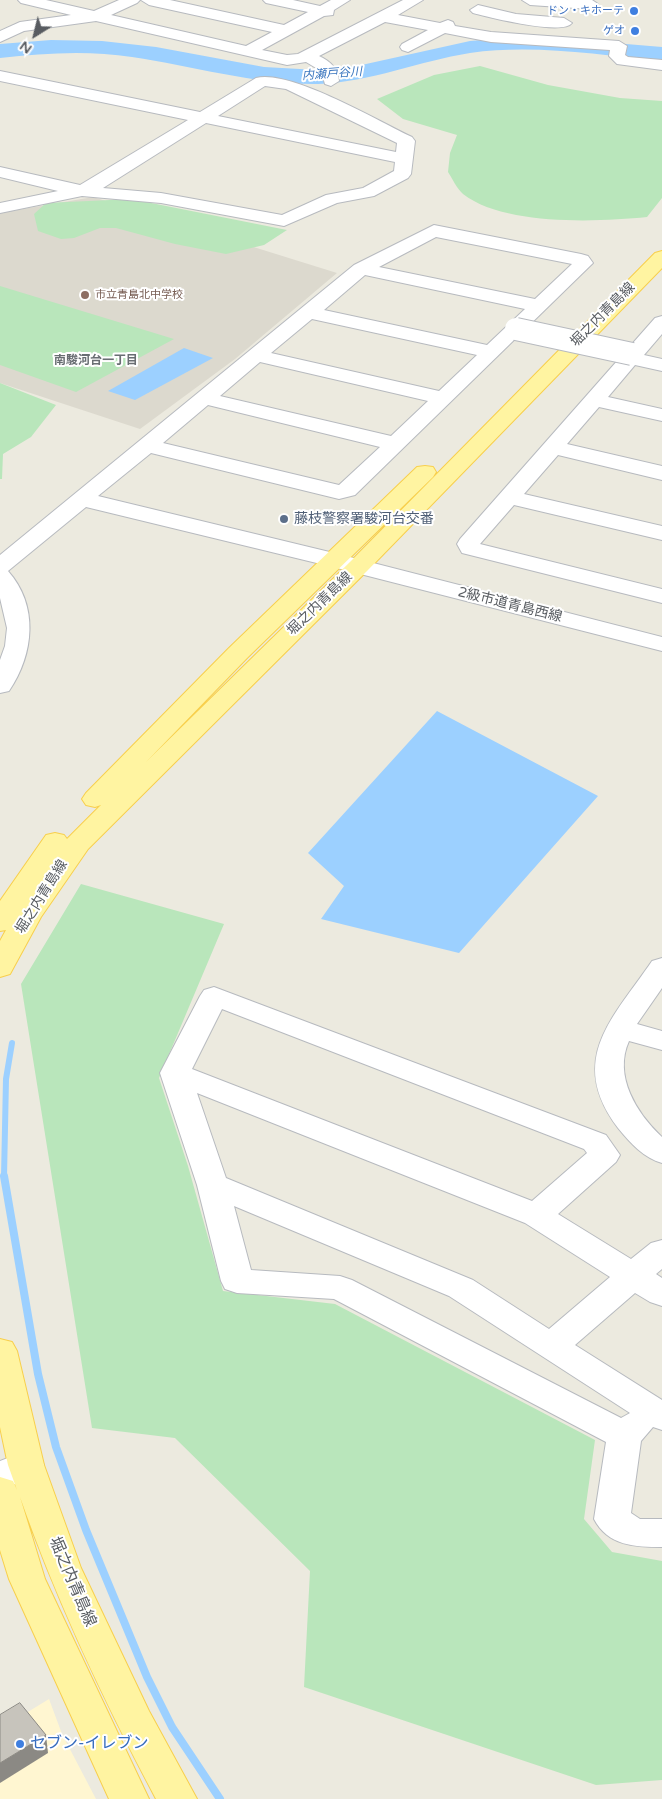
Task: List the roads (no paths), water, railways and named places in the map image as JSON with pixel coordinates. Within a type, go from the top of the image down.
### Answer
[{"type":"main road","name":"堀之内青島線","points":[[0,922],[29,876],[59,836],[238,653],[662,239]]},
{"type":"main road","name":"堀之内青島線","points":[[0,968],[27,917],[78,843],[358,566],[662,257]]},
{"type":"main road","name":"堀之内青島線","points":[[0,1351],[13,1471],[64,1568],[134,1720],[177,1799]]},
{"type":"main road","points":[[0,1490],[27,1579],[97,1734],[129,1799]]},
{"type":"street","points":[[26,0],[287,60],[306,56],[416,0]]},
{"type":"street","points":[[0,37],[20,27],[96,16],[132,0]]},
{"type":"street","points":[[149,0],[285,30]]},
{"type":"street","points":[[271,0],[321,11],[491,37],[589,43],[618,51],[623,61],[662,65]]},
{"type":"street","points":[[248,51],[342,0]]},
{"type":"street","points":[[408,47],[496,0]]},
{"type":"street","points":[[530,0],[590,2],[589,43]]},
{"type":"street","points":[[478,10],[516,19],[580,23]]},
{"type":"street","points":[[0,22],[20,27]]},
{"type":"street","points":[[306,56],[326,66],[331,77]]},
{"type":"street","points":[[0,76],[404,159]]},
{"type":"street","points":[[0,172],[82,191],[160,198],[284,221],[332,199],[368,192],[402,174],[406,141],[290,84],[262,81],[93,186],[82,191],[0,208]]},
{"type":"street","points":[[0,566],[82,499],[146,445],[255,355],[308,312],[360,268],[434,231],[581,260],[584,263],[347,490],[339,492],[146,445]]},
{"type":"street","points":[[360,268],[539,306]]},
{"type":"street","points":[[308,312],[492,352]]},
{"type":"street","points":[[516,329],[631,356],[662,366]]},
{"type":"street","points":[[659,329],[631,356],[468,544],[470,548],[662,596]]},
{"type":"street","points":[[255,355],[443,398]]},
{"type":"street","points":[[631,356],[662,360]]},
{"type":"street","points":[[203,398],[396,444]]},
{"type":"street","points":[[593,400],[662,415]]},
{"type":"street","points":[[552,447],[662,473]]},
{"type":"street","points":[[509,497],[662,533]]},
{"type":"street","name":"2級市道青島西線","points":[[82,499],[334,560],[662,644]]},
{"type":"street","points":[[0,576],[8,586],[20,623],[19,642],[0,686]]},
{"type":"street","points":[[662,968],[612,1045],[610,1062],[613,1093],[625,1115],[639,1133],[662,1153]]},
{"type":"street","points":[[536,1215],[605,1156],[595,1142],[214,996],[175,1073],[214,1185],[237,1281],[340,1288],[624,1436]]},
{"type":"street","points":[[621,1029],[662,1041]]},
{"type":"street","points":[[175,1073],[536,1215],[662,1294]]},
{"type":"street","points":[[214,1185],[461,1288],[656,1414],[624,1436],[612,1518],[634,1533],[662,1534]]},
{"type":"street","points":[[551,1346],[662,1250]]},
{"type":"water","points":[[184,348],[213,358],[135,400],[108,391]]},
{"type":"water","points":[[437,711],[598,796],[459,953],[321,919],[344,886],[308,853]]},
{"type":"waterway","name":"内瀬戸谷川","points":[[0,51],[76,46],[102,47],[156,54],[264,73],[318,77],[357,73],[470,47],[494,45],[566,45],[662,54]]},
{"type":"waterway","points":[[4,1176],[6,1079],[12,1043]]},
{"type":"waterway","points":[[4,1176],[38,1374],[56,1447],[86,1530],[147,1677],[172,1727],[220,1799]]},
{"type":"place","name":"ドン・キホーテ","points":[[634,11]]},
{"type":"place","name":"ゲオ","points":[[635,31]]},
{"type":"place","name":"市立青島北中学校","points":[[85,295]]},
{"type":"place","name":"藤枝警察署駿河台交番","points":[[284,519]]},
{"type":"place","name":"セブン-イレブン","points":[[20,1744]]},
{"type":"district","name":"南駿河台一丁目","points":[[96,361]]}]
